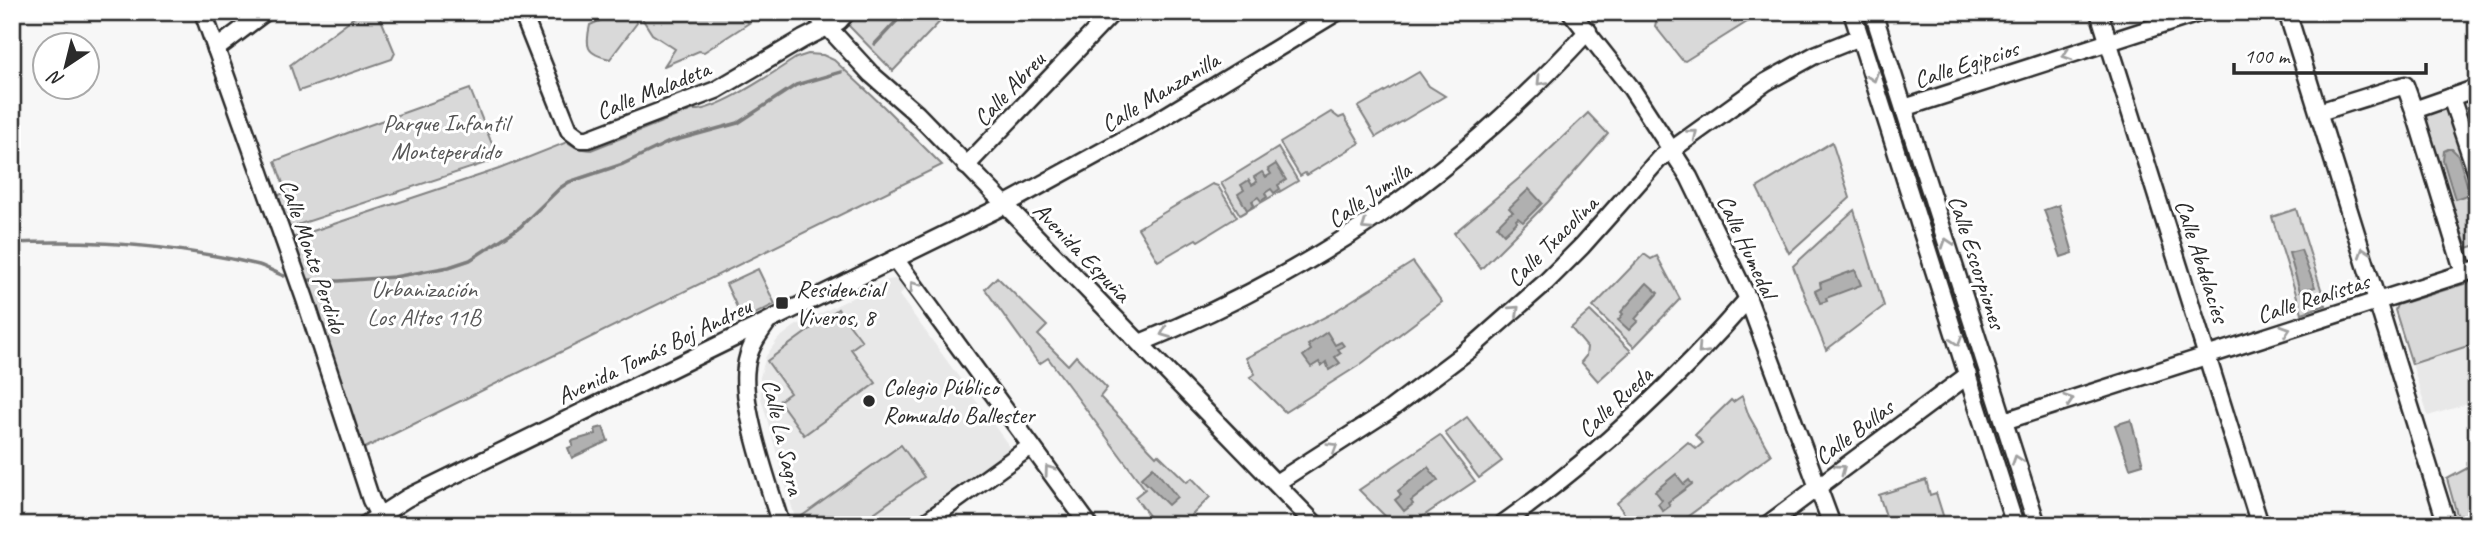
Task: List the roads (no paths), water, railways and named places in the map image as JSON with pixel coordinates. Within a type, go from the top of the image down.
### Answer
[{"type":"street","name":"Calle Monte Perdido","points":[[203,12],[292,262],[371,500],[381,520]]},
{"type":"street","points":[[216,49],[265,12]]},
{"type":"street","name":"Calle Maladeta","points":[[522,12],[569,130],[581,139],[588,139],[716,90],[803,39],[828,28]]},
{"type":"street","name":"Avenida Espuña","points":[[814,12],[871,74],[917,114],[1316,525]]},
{"type":"street","points":[[828,28],[847,12]]},
{"type":"street","name":"Calle Abreu","points":[[967,166],[1113,12]]},
{"type":"street","name":"Calle Manzanilla","points":[[1004,205],[1119,144],[1337,12]]},
{"type":"street","name":"Calle Humedal","points":[[1571,12],[1631,88],[1689,177],[1748,299],[1832,525]]},
{"type":"street","name":"Calle Escorpiones","points":[[1852,12],[2015,525]]},
{"type":"street","name":"Calle Escorpiones","points":[[1873,12],[2037,525]]},
{"type":"street","name":"Calle Abdelacíes","points":[[2099,12],[2260,525]]},
{"type":"street","name":"Calle Egipcios","points":[[1904,108],[2202,12]]},
{"type":"street","points":[[2287,12],[2399,364],[2447,525]]},
{"type":"street","name":"Calle Jumilla","points":[[1140,343],[1207,315],[1273,282],[1367,225],[1461,155],[1526,96],[1588,31]]},
{"type":"street","name":"Calle Txacolina","points":[[1276,484],[1388,411],[1470,349],[1546,282],[1617,209],[1655,163],[1766,82],[1815,55],[1860,37]]},
{"type":"street","points":[[2319,112],[2405,85],[2471,271]]},
{"type":"street","points":[[2414,110],[2477,89]]},
{"type":"street","points":[[2451,97],[2473,151],[2477,174]]},
{"type":"street","name":"Avenida Tomás Boj Andreu","points":[[365,525],[381,520],[407,498],[1004,205]]},
{"type":"street","points":[[895,259],[1089,525]]},
{"type":"street","name":"Calle Realistas","points":[[2004,421],[2471,271]]},
{"type":"street","name":"Calle Rueda","points":[[1501,525],[1580,465],[1634,417],[1685,368],[1748,299]]},
{"type":"street","name":"Calle La Sagra","points":[[768,321],[754,341],[747,359],[745,393],[781,525]]},
{"type":"street","name":"Calle La Sagra","points":[[722,344],[743,350],[747,359]]},
{"type":"street","name":"Calle Bullas","points":[[1767,525],[1968,375]]},
{"type":"street","points":[[922,525],[1031,446]]},
{"type":"waterway","points":[[875,44],[905,12]]},
{"type":"waterway","points":[[310,280],[394,277],[449,267],[470,260],[520,227],[569,182],[623,164],[669,142],[738,123],[796,85],[841,72]]},
{"type":"waterway","points":[[12,243],[137,245],[229,258],[259,265],[284,276]]},
{"type":"place","name":"Residencial Viveros, 8","points":[[782,303]]},
{"type":"place","name":"Colegio Público Romualdo Ballester","points":[[869,401]]},
{"type":"park label","name":"Parque Infantil Monteperdido","points":[[446,137]]},
{"type":"park label","name":"Urbanización Los Altos 11B","points":[[424,303]]}]
